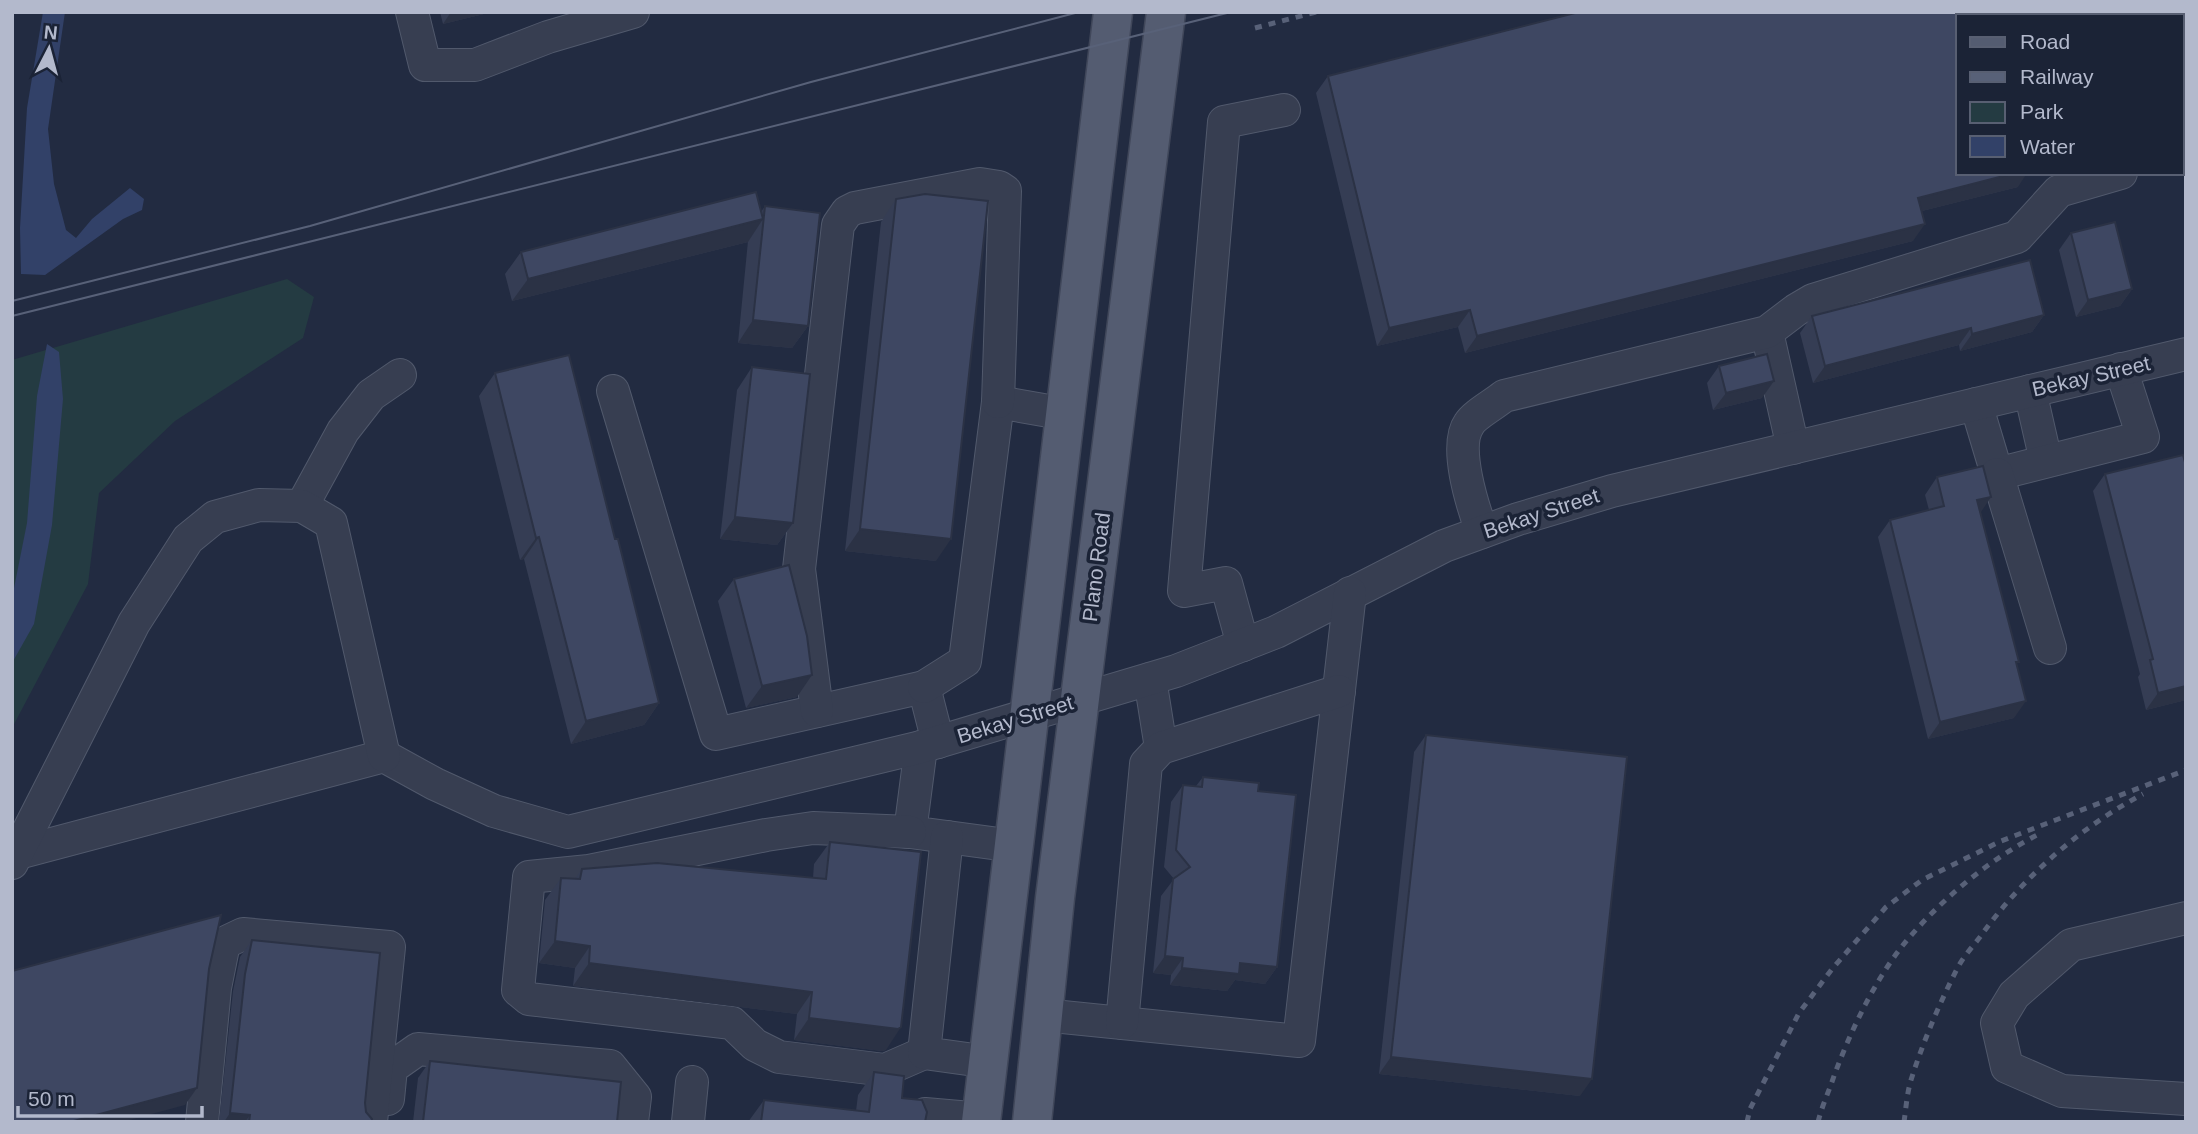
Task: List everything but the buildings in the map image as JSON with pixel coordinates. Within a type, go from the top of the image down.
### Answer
[{"type":"main road","points":[[981,1121],[1113,12]]},
{"type":"main road","name":"Plano Road","points":[[1032,1122],[1055,898],[1166,12]]},
{"type":"street","points":[[412,12],[425,65],[475,65],[548,37],[633,12]]},
{"type":"street","points":[[1243,645],[1226,583],[1184,591],[1224,122],[1284,110]]},
{"type":"street","points":[[1482,532],[1471,500],[1462,451],[1469,424],[1504,396],[1767,332],[1812,300],[2017,237],[2059,191],[2114,175]]},
{"type":"street","points":[[613,391],[716,734],[924,687],[965,661],[998,402],[1005,191],[999,187],[980,184],[855,208],[847,212],[838,225],[799,569],[817,711]]},
{"type":"street","points":[[1767,332],[1793,447]]},
{"type":"street","name":"Bekay Street","points":[[384,757],[435,785],[494,811],[568,832],[930,745],[1150,679],[1276,632],[1444,547],[1482,532],[1612,491],[2186,354]]},
{"type":"street","points":[[1997,474],[2143,437],[2122,369]]},
{"type":"street","points":[[302,506],[343,431],[371,395],[400,375]]},
{"type":"street","points":[[2030,391],[2046,461]]},
{"type":"street","points":[[998,402],[1066,414]]},
{"type":"street","points":[[1976,404],[2050,648]]},
{"type":"street","points":[[259,505],[302,506],[331,523],[384,757],[15,858],[134,623],[188,539],[215,517],[259,505]]},
{"type":"street","points":[[1043,1015],[1299,1041],[1350,593]]},
{"type":"street","points":[[1150,679],[1161,748]]},
{"type":"street","points":[[910,832],[930,745],[924,687]]},
{"type":"street","points":[[1122,1023],[1146,764],[1161,748],[1339,691]]},
{"type":"street","points":[[989,1062],[925,1053],[885,1070],[779,1057],[755,1045],[732,1023],[529,999],[518,990],[529,877],[589,871],[813,828],[910,832],[1014,846]]},
{"type":"street","points":[[925,1053],[947,837]]},
{"type":"street","points":[[2186,918],[2071,945],[2014,995],[1997,1023],[2007,1067],[2062,1091],[2186,1099]]},
{"type":"street","points":[[202,1122],[215,988],[224,943],[243,934],[389,947],[371,1122]]},
{"type":"street","points":[[386,1122],[391,1068],[418,1049],[610,1066],[635,1097],[632,1122]]},
{"type":"street","points":[[688,1122],[692,1082]]},
{"type":"street","points":[[924,1122],[925,1114],[981,1121]]},
{"type":"green space","points":[[287,279],[314,297],[303,338],[175,421],[99,493],[88,584],[12,728],[12,360]]},
{"type":"water","points":[[43,12],[65,12],[48,129],[54,184],[66,230],[76,238],[92,219],[130,188],[144,199],[142,210],[123,219],[45,275],[21,274],[20,228],[27,108]]},
{"type":"water","points":[[47,344],[59,352],[63,399],[52,525],[34,624],[12,663],[12,598],[27,523],[37,396]]},
{"type":"tram line","points":[[12,301],[310,226],[811,82],[1079,12]]},
{"type":"tram line","points":[[12,316],[1231,12]]},
{"type":"railway","points":[[1255,28],[1316,12]]},
{"type":"railway","points":[[1747,1122],[1750,1109],[1799,1013],[1832,969],[1886,907],[1922,880],[2001,841],[2186,770]]},
{"type":"railway","points":[[1904,1122],[1910,1085],[1921,1051],[1945,994],[1966,955],[1996,915],[2053,856],[2096,822],[2143,794]]},
{"type":"railway","points":[[1818,1122],[1856,1022],[1896,954],[1922,924],[1968,881],[2037,835]]}]
